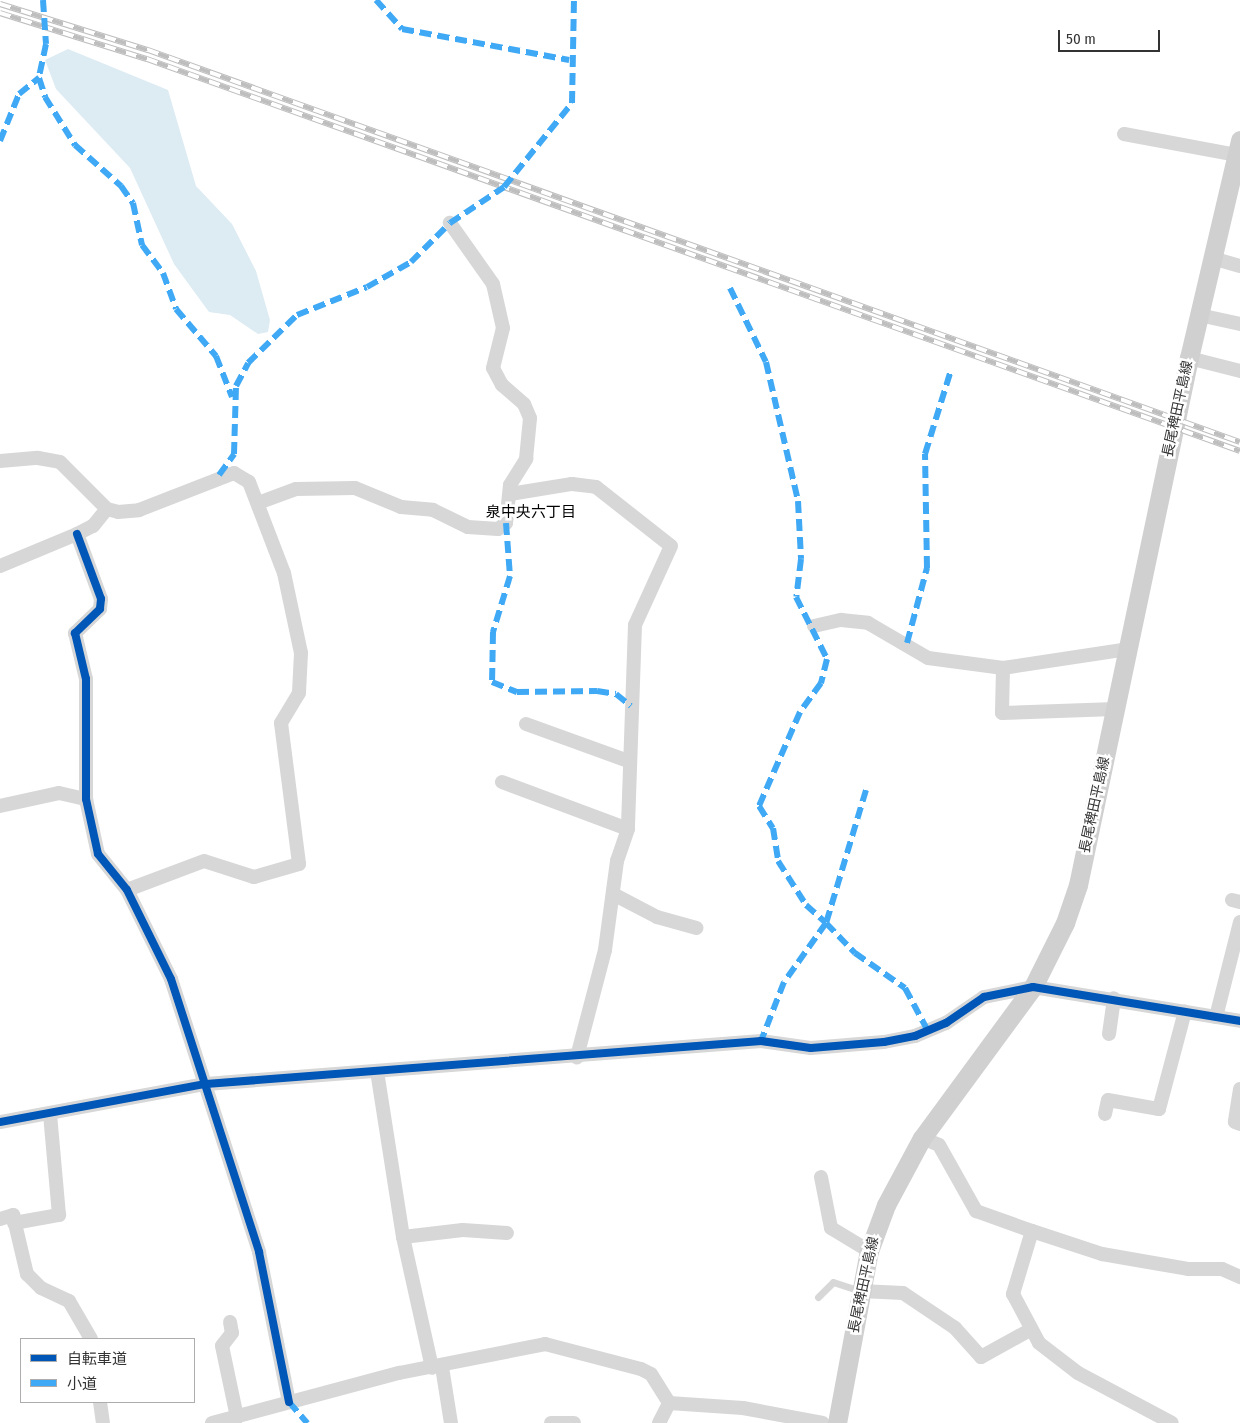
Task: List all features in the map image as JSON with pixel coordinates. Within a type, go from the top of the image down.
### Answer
[{"type":"main road","name":"長尾稗田平島線","points":[[837,1423],[869,1251],[886,1205],[922,1138],[1033,987],[1065,923],[1078,885],[1189,358],[1238,148]]},
{"type":"street","points":[[1124,134],[1238,148]]},
{"type":"street","points":[[258,503],[296,489],[355,488],[401,507],[433,510],[468,527],[498,528],[508,516],[514,476],[526,459],[530,418],[524,404],[502,386],[494,368],[504,328],[493,284],[450,223]]},
{"type":"street","points":[[1212,258],[1240,266]]},
{"type":"street","points":[[1199,315],[1240,324]]},
{"type":"street","points":[[1189,358],[1240,371]]},
{"type":"street","points":[[0,460],[38,458],[60,462],[107,509],[139,510],[219,475],[234,473],[249,482],[284,573],[301,653],[299,693],[281,723],[299,864],[254,877],[204,861],[127,890]]},
{"type":"street","points":[[510,494],[572,484],[596,487],[668,539],[670,550],[635,625],[628,761],[628,830],[613,894],[605,950],[577,1057]]},
{"type":"street","points":[[0,566],[93,526],[107,509]]},
{"type":"street","points":[[77,534],[102,599],[100,609],[75,633],[86,679],[86,800],[98,854],[127,890],[163,958],[206,1084],[259,1252],[289,1402]]},
{"type":"street","points":[[814,626],[841,620],[868,623],[928,658],[1003,668],[1128,649]]},
{"type":"street","points":[[1003,668],[1002,713],[1115,709]]},
{"type":"street","points":[[526,724],[628,761]]},
{"type":"street","points":[[502,782],[628,830]]},
{"type":"street","points":[[0,806],[59,793],[86,800]]},
{"type":"street","points":[[613,894],[657,917],[697,928]]},
{"type":"street","points":[[1216,1017],[1240,922]]},
{"type":"street","points":[[0,1122],[206,1084],[577,1057],[761,1041],[811,1048],[884,1042],[915,1036],[946,1023],[984,997],[1033,987],[1114,998],[1240,1021]]},
{"type":"street","points":[[1109,1034],[1114,998]]},
{"type":"street","points":[[1104,1114],[1109,1094],[1159,1109],[1185,1011]]},
{"type":"street","points":[[377,1071],[403,1237],[451,1423]]},
{"type":"street","points":[[1240,1089],[1235,1122],[1240,1124]]},
{"type":"street","points":[[14,1223],[59,1215],[50,1114]]},
{"type":"street","points":[[922,1138],[939,1145],[976,1211],[1102,1254],[1188,1269],[1222,1269],[1240,1277]]},
{"type":"street","points":[[822,1177],[831,1228],[869,1251]]},
{"type":"street","points":[[0,1219],[13,1215],[27,1274],[41,1288],[69,1301],[90,1338]]},
{"type":"street","points":[[403,1237],[463,1230],[507,1233]]},
{"type":"street","points":[[1032,1231],[1014,1294],[1030,1330],[1039,1343],[1078,1373],[1172,1423]]},
{"type":"street","points":[[861,1291],[903,1293],[954,1328],[981,1357],[1030,1330]]},
{"type":"street","points":[[230,1322],[232,1333],[222,1346],[237,1417]]},
{"type":"street","points":[[212,1423],[289,1402],[545,1344],[568,1346],[642,1369],[669,1403],[743,1408],[823,1423]]},
{"type":"street","points":[[100,1403],[103,1423]]},
{"type":"street","points":[[659,1423],[669,1403]]},
{"type":"street","points":[[551,1423],[574,1423]]},
{"type":"lane","points":[[818,1297],[833,1282],[861,1291]]},
{"type":"shaded area","points":[[68,49],[168,90],[196,186],[232,224],[256,271],[270,320],[268,332],[258,334],[230,315],[209,312],[174,264],[130,168],[56,89],[45,60]]},
{"type":"railway","points":[[0,4],[148,50],[1240,442]]},
{"type":"railway","points":[[0,13],[147,59],[1240,451]]},
{"type":"marked path","points":[[43,0],[46,44],[39,78],[45,97],[75,145],[121,186],[133,203],[142,245],[163,273],[176,309],[216,356],[232,397]]},
{"type":"marked path","points":[[376,0],[402,29],[569,60]]},
{"type":"marked path","points":[[219,475],[234,454],[236,386],[248,363],[297,315],[367,287],[411,262],[450,223],[504,187],[572,103],[574,0]]},
{"type":"marked path","points":[[0,141],[19,94],[39,78]]},
{"type":"marked path","points":[[730,288],[766,362],[798,501],[801,559],[796,597],[827,659],[821,683],[800,712],[759,806],[773,828],[778,861],[806,905],[826,923],[784,982],[761,1041]]},
{"type":"marked path","points":[[907,643],[927,568],[925,454],[950,373]]},
{"type":"marked path","points":[[506,523],[510,576],[493,632],[492,682],[517,692],[597,691],[616,694],[631,706]]},
{"type":"marked path","points":[[866,790],[826,923],[855,953],[905,988],[928,1031]]},
{"type":"marked path","points":[[289,1402],[307,1423]]},
{"type":"cycle path","points":[[77,534],[101,599],[100,609],[75,633],[86,679],[86,799],[98,854],[127,890],[171,979],[259,1252],[289,1402]]},
{"type":"cycle path","points":[[0,1122],[206,1084],[761,1041],[811,1048],[884,1042],[915,1036],[946,1023],[984,997],[1033,987],[1240,1021]]},
{"type":"district","name":"泉中央六丁目","points":[[531,513]]}]
